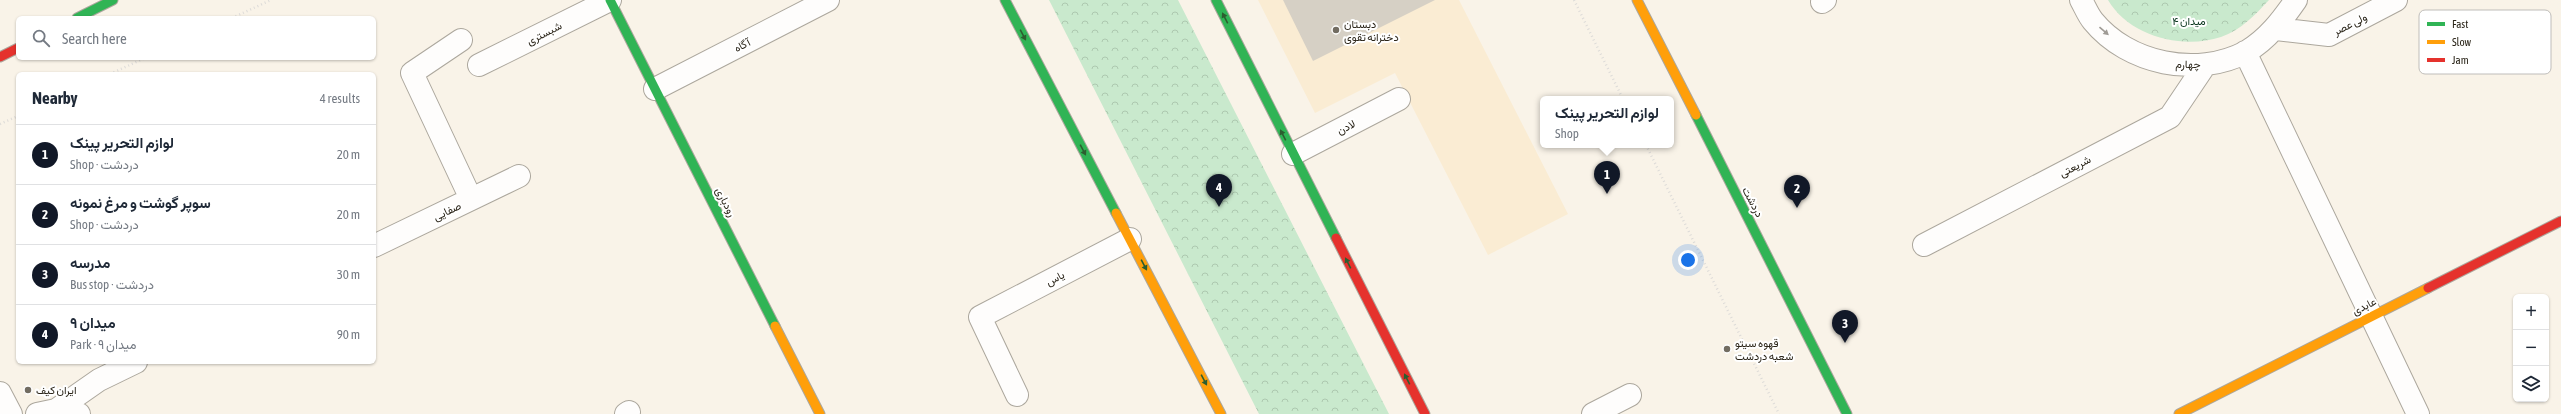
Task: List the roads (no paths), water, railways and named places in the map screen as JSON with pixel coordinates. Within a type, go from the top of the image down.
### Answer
[{"type":"street","points":[[81,16],[113,0]]},
{"type":"street","name":"شبستری","points":[[479,65],[610,0]]},
{"type":"street","name":"رودباری","points":[[610,0],[820,414]]},
{"type":"street","name":"آگاه","points":[[655,89],[828,0]]},
{"type":"street","points":[[1005,0],[1221,414]]},
{"type":"street","points":[[1216,0],[1424,414]]},
{"type":"street","name":"دردشت","points":[[1637,0],[1847,414]]},
{"type":"street","name":"چهارم","points":[[2081,0],[2093,21],[2125,49],[2164,64],[2205,65],[2245,52],[2276,29],[2296,0]]},
{"type":"street","name":"ولی عصر","points":[[2276,29],[2329,34],[2396,0]]},
{"type":"street","points":[[461,40],[412,73],[470,199]]},
{"type":"street","points":[[0,57],[16,49]]},
{"type":"street","points":[[2245,52],[2370,317],[2418,414]]},
{"type":"street","name":"شریعتی","points":[[1924,245],[2170,117],[2205,65]]},
{"type":"street","name":"لادن","points":[[1293,154],[1399,99]]},
{"type":"street","name":"صفایی","points":[[376,245],[519,176]]},
{"type":"street","name":"عابدی","points":[[2179,414],[2561,221]]},
{"type":"street","name":"یاس","points":[[1017,395],[980,316],[1130,239]]},
{"type":"street","points":[[47,412],[99,380],[132,364]]},
{"type":"street","points":[[0,393],[11,414]]},
{"type":"street","points":[[1593,414],[1630,396]]},
{"type":"street","points":[[47,412],[79,414]]},
{"type":"place","name":"دبستان دخترانه تقوی","points":[[1336,30]]},
{"type":"place","name":"لوازم التحریر پینک","points":[[1607,194]]},
{"type":"place","name":"میدان ۹","points":[[1219,207]]},
{"type":"place","name":"سوپر گوشت و مرغ نمونه","points":[[1797,208]]},
{"type":"place","name":"مدرسه","points":[[1845,343]]},
{"type":"place","name":"قهوه سیتو شعبه دردشت","points":[[1727,349]]},
{"type":"place","name":"ایران کیف","points":[[28,390]]},
{"type":"park label","name":"میدان ۴","points":[[2189,21]]}]
